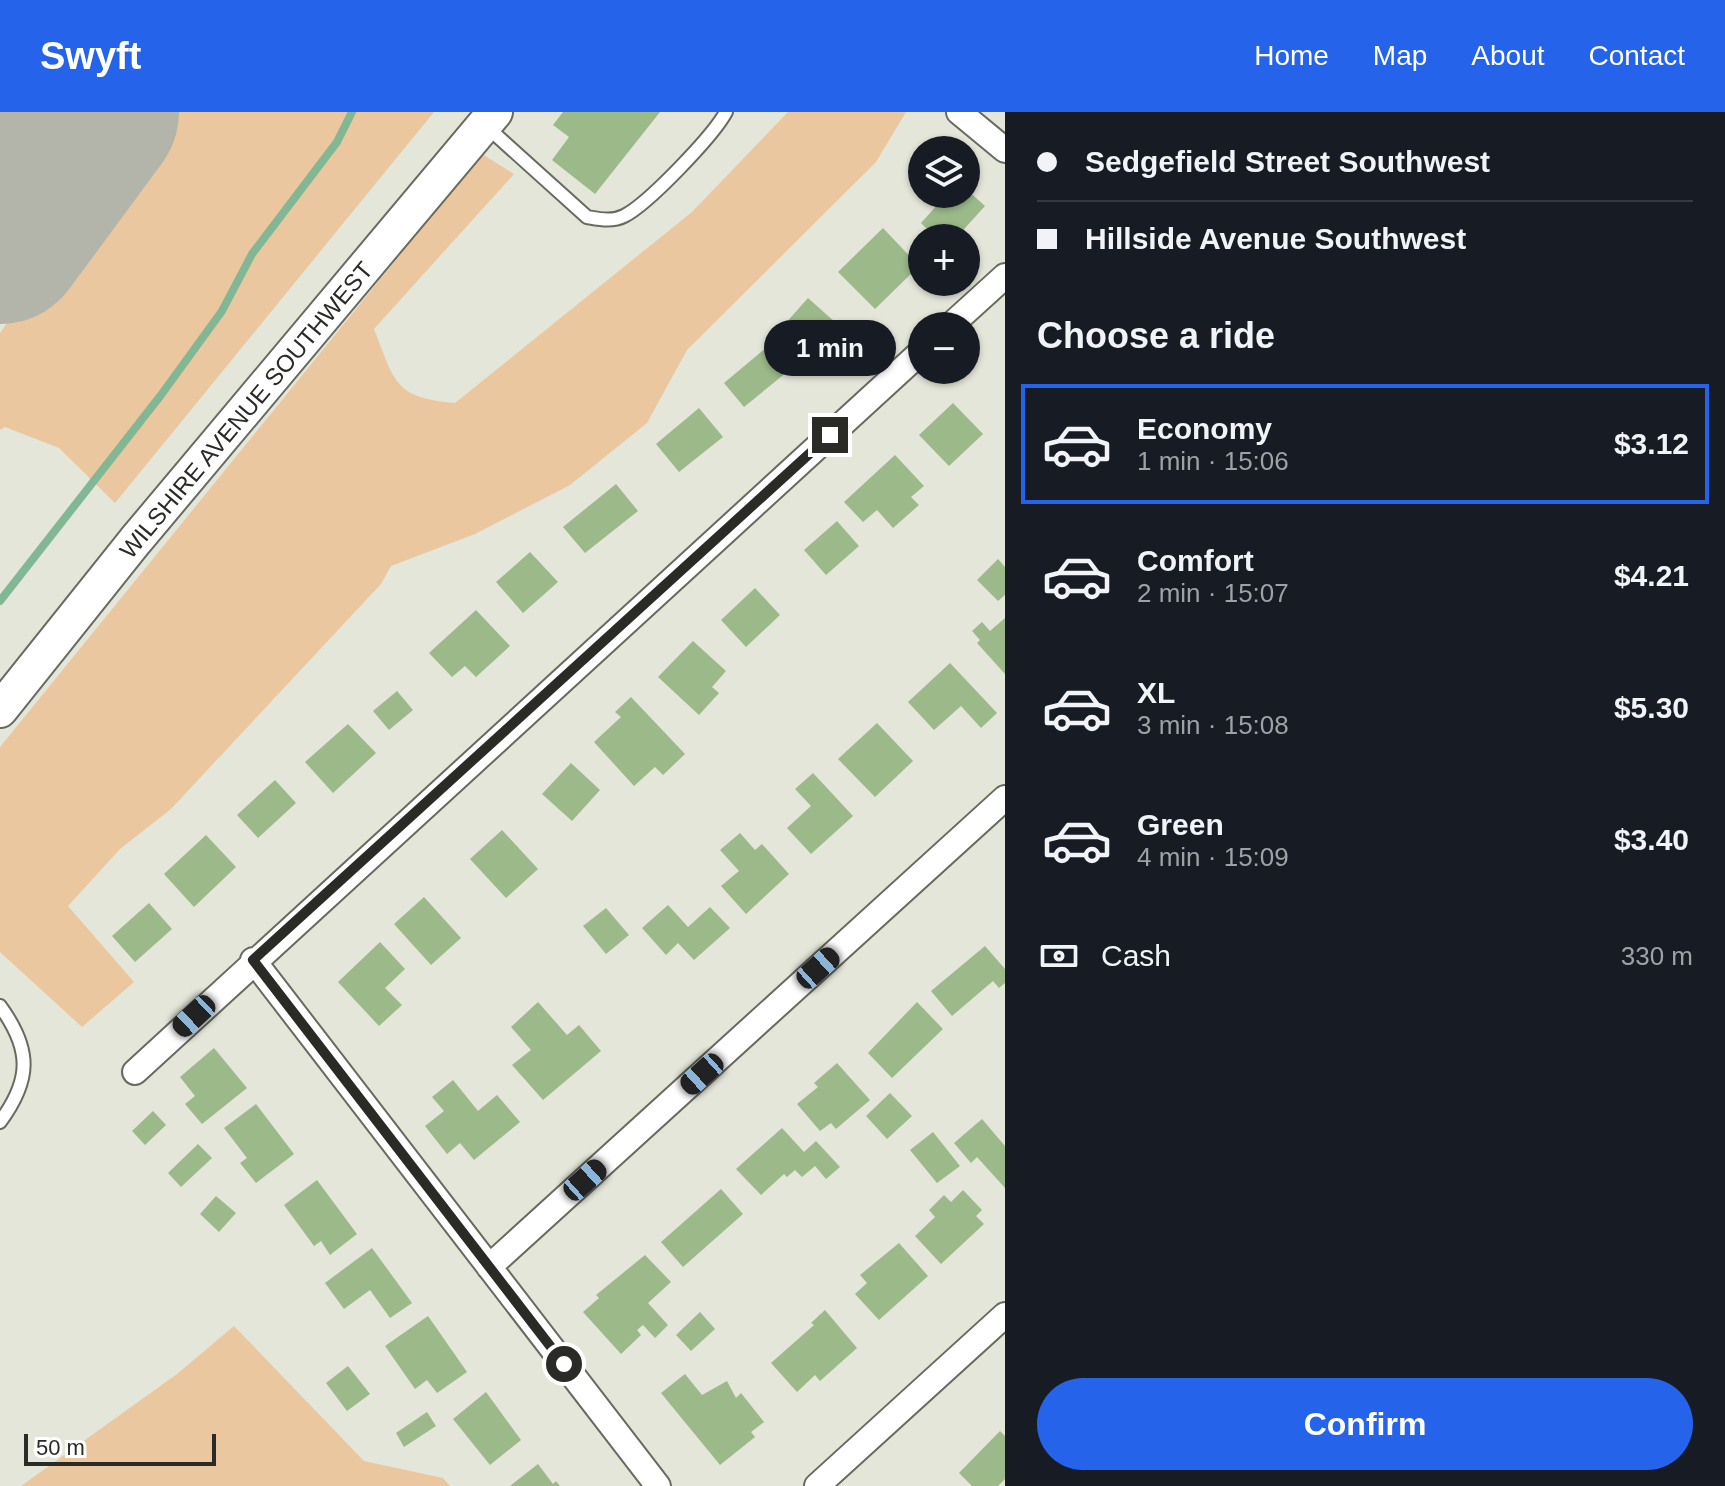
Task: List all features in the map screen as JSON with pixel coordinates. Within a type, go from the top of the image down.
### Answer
[{"type":"street","points":[[959,112],[1005,150]]},
{"type":"street","name":"WILSHIRE AVENUE SOUTHWEST","points":[[0,710],[135,541],[490,118]]},
{"type":"street","points":[[965,312],[1005,276]]},
{"type":"street","points":[[135,1072],[253,960],[908,364]]},
{"type":"street","points":[[489,1267],[1005,798]]},
{"type":"street","points":[[253,960],[658,1486]]},
{"type":"street","points":[[817,1486],[1005,1315]]},
{"type":"lane","points":[[490,118],[587,217],[604,220],[624,216],[642,202],[717,128],[726,112]]},
{"type":"lane","points":[[0,1006],[17,1037],[24,1073],[20,1095],[0,1122]]},
{"type":"shaded area","points":[[162,112],[434,112],[115,503],[59,448],[5,427],[0,430],[0,333]]},
{"type":"shaded area","points":[[788,112],[906,112],[876,162],[687,350],[647,423],[570,485],[475,534],[391,566],[381,584],[171,809],[120,849],[68,906],[134,982],[82,1027],[0,952],[0,747],[482,154],[514,174],[374,329],[400,384],[420,397],[435,401],[455,403],[692,212]]},
{"type":"shaded area","points":[[234,1326],[364,1461],[443,1478],[450,1486],[21,1486],[177,1374]]},
{"type":"building","points":[[563,112],[660,112],[595,194],[552,160],[569,137],[553,125]]},
{"type":"building","points":[[980,202],[985,206],[969,224],[921,223],[934,208],[980,208]]},
{"type":"building","points":[[883,228],[908,254],[908,277],[875,309],[838,272]]},
{"type":"building","points":[[808,298],[845,331],[812,366],[776,334]]},
{"type":"building","points":[[767,347],[787,372],[744,407],[724,383]]},
{"type":"building","points":[[953,403],[983,434],[949,466],[919,435]]},
{"type":"building","points":[[699,408],[723,437],[679,472],[656,444]]},
{"type":"building","points":[[895,455],[924,486],[911,497],[919,505],[893,528],[877,510],[863,522],[844,502]]},
{"type":"building","points":[[616,484],[638,511],[585,553],[563,527]]},
{"type":"building","points":[[837,521],[859,546],[826,575],[804,550]]},
{"type":"building","points":[[530,552],[558,582],[523,613],[496,582]]},
{"type":"building","points":[[998,559],[1005,567],[1005,595],[998,601],[977,580]]},
{"type":"building","points":[[755,588],[780,615],[746,647],[721,620]]},
{"type":"building","points":[[476,610],[510,646],[476,677],[465,666],[452,677],[429,653]]},
{"type":"building","points":[[1005,618],[1005,674],[977,643],[980,640],[972,631],[982,622],[990,631]]},
{"type":"building","points":[[693,641],[726,671],[712,687],[719,693],[699,715],[658,677]]},
{"type":"building","points":[[950,663],[997,713],[981,728],[961,706],[934,730],[908,702]]},
{"type":"building","points":[[397,691],[413,710],[389,730],[373,711]]},
{"type":"building","points":[[631,697],[685,754],[663,775],[655,767],[634,786],[594,742],[621,717],[615,712]]},
{"type":"building","points":[[877,723],[913,761],[875,797],[838,759]]},
{"type":"building","points":[[348,724],[376,753],[333,793],[305,762]]},
{"type":"building","points":[[571,763],[600,790],[572,821],[542,794]]},
{"type":"building","points":[[813,773],[853,816],[811,854],[787,828],[811,806],[795,789]]},
{"type":"building","points":[[275,780],[296,803],[258,838],[237,815]]},
{"type":"building","points":[[502,830],[538,869],[506,898],[470,859]]},
{"type":"building","points":[[740,833],[755,850],[762,844],[789,874],[746,914],[721,886],[739,871],[720,850]]},
{"type":"building","points":[[206,835],[236,867],[194,907],[164,874]]},
{"type":"building","points":[[424,897],[461,938],[431,965],[394,924]]},
{"type":"building","points":[[149,903],[172,929],[135,962],[112,936]]},
{"type":"building","points":[[668,905],[688,927],[710,907],[730,928],[694,960],[678,943],[666,955],[642,928]]},
{"type":"building","points":[[606,908],[629,935],[606,954],[583,926]]},
{"type":"building","points":[[380,942],[405,969],[385,988],[402,1005],[379,1026],[338,982]]},
{"type":"building","points":[[985,946],[1005,969],[1005,983],[999,988],[993,981],[952,1016],[931,991]]},
{"type":"building","points":[[538,1002],[567,1035],[579,1025],[601,1051],[543,1100],[512,1065],[531,1050],[511,1027]]},
{"type":"building","points":[[917,1002],[943,1029],[892,1078],[868,1053]]},
{"type":"building","points":[[214,1048],[247,1088],[202,1124],[185,1104],[195,1096],[180,1077]]},
{"type":"building","points":[[837,1063],[870,1100],[836,1129],[831,1123],[820,1131],[797,1104],[818,1087],[814,1083]]},
{"type":"building","points":[[453,1080],[478,1111],[497,1095],[520,1122],[474,1160],[460,1143],[447,1154],[425,1126],[444,1111],[432,1097]]},
{"type":"building","points":[[890,1093],[912,1116],[887,1139],[866,1116]]},
{"type":"building","points":[[256,1104],[294,1154],[256,1183],[240,1163],[247,1158],[224,1128]]},
{"type":"building","points":[[153,1111],[166,1125],[145,1145],[132,1131]]},
{"type":"building","points":[[982,1119],[1005,1146],[1005,1188],[977,1157],[971,1163],[954,1143]]},
{"type":"building","points":[[782,1128],[804,1152],[816,1141],[840,1167],[826,1179],[815,1166],[802,1177],[795,1170],[787,1177],[784,1174],[761,1195],[736,1169]]},
{"type":"building","points":[[933,1132],[960,1166],[937,1183],[910,1150]]},
{"type":"building","points":[[198,1144],[212,1158],[181,1187],[168,1173]]},
{"type":"building","points":[[317,1180],[357,1234],[330,1255],[321,1241],[314,1246],[284,1205]]},
{"type":"building","points":[[721,1189],[743,1214],[683,1267],[661,1242]]},
{"type":"building","points":[[963,1190],[982,1210],[976,1216],[984,1224],[941,1264],[915,1236],[935,1217],[929,1210],[944,1195],[951,1202]]},
{"type":"building","points":[[216,1196],[236,1213],[219,1232],[200,1214]]},
{"type":"building","points":[[899,1243],[928,1276],[879,1320],[855,1294],[867,1283],[860,1275]]},
{"type":"building","points":[[372,1248],[412,1303],[390,1318],[370,1290],[344,1309],[325,1283]]},
{"type":"building","points":[[645,1255],[671,1282],[648,1303],[668,1325],[655,1338],[643,1325],[637,1330],[641,1335],[621,1354],[583,1312],[599,1298],[596,1295]]},
{"type":"building","points":[[825,1310],[857,1348],[820,1381],[815,1375],[797,1392],[771,1363],[814,1325],[811,1323]]},
{"type":"building","points":[[700,1312],[715,1329],[691,1351],[676,1335]]},
{"type":"building","points":[[428,1316],[467,1372],[437,1393],[427,1380],[415,1389],[385,1346]]},
{"type":"building","points":[[348,1366],[370,1394],[347,1411],[326,1383]]},
{"type":"building","points":[[685,1374],[702,1395],[727,1381],[736,1398],[741,1393],[764,1422],[751,1432],[755,1437],[720,1465],[661,1393]]},
{"type":"building","points":[[486,1392],[521,1440],[490,1465],[453,1419]]},
{"type":"building","points":[[427,1412],[436,1426],[404,1447],[396,1433]]},
{"type":"building","points":[[1000,1431],[1005,1436],[1005,1479],[998,1486],[972,1486],[959,1473]]},
{"type":"building","points":[[538,1464],[553,1484],[556,1481],[560,1486],[510,1486]]},
{"type":"waterway","points":[[0,601],[161,395],[222,311],[252,254],[337,142],[352,112]]},
{"type":"runway","points":[[0,238],[93,112]]},
{"type":"route","points":[[564,1364],[253,960],[830,435]]}]
